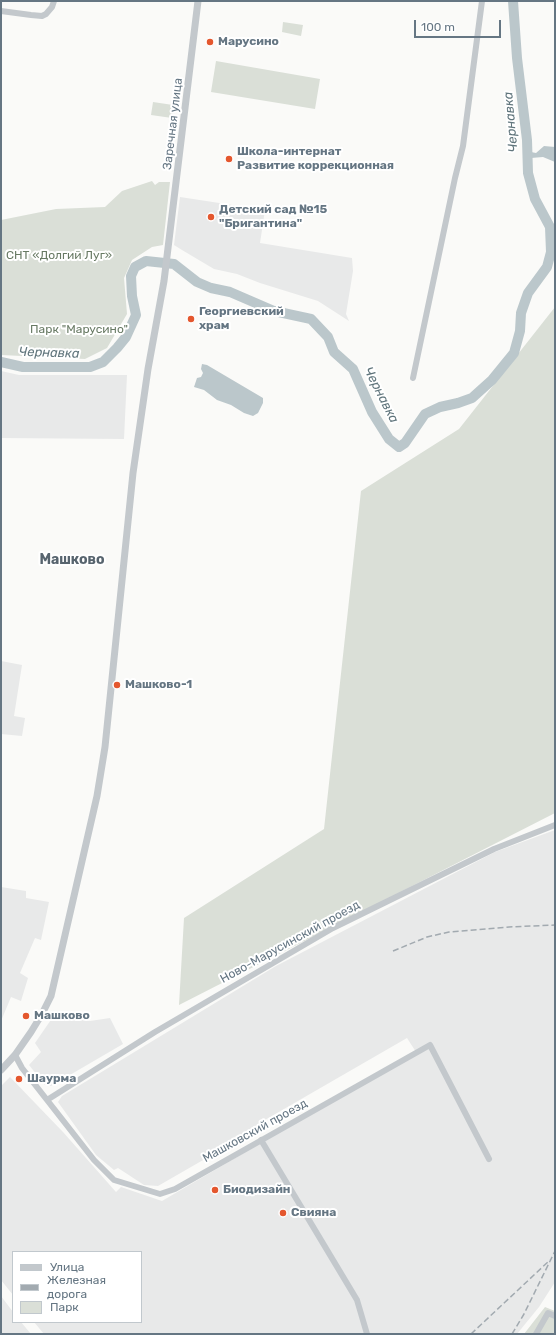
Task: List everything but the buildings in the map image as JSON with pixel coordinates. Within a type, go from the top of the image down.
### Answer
[{"type":"street","points":[[1,11],[42,16],[52,7],[54,1]]},
{"type":"street","name":"Заречная улица","points":[[1,1070],[15,1055],[42,1014],[51,996],[97,796],[105,747],[138,440],[148,369],[164,281],[198,1]]},
{"type":"street","points":[[413,378],[463,146],[482,1]]},
{"type":"street","name":"Ново-Марусинский проезд","points":[[47,1100],[155,1032],[333,928],[494,849],[555,826]]},
{"type":"street","name":"Машковский проезд","points":[[15,1055],[22,1068],[94,1160],[114,1180],[160,1194],[175,1189],[430,1045],[489,1159]]},
{"type":"street","points":[[261,1140],[357,1300],[367,1334]]},
{"type":"street","points":[[536,1334],[548,1313],[555,1316]]},
{"type":"shaded area","points":[[544,146],[555,147],[555,162],[543,157],[531,158],[531,152],[536,153]]},
{"type":"shaded area","points":[[180,197],[265,210],[260,243],[352,258],[353,271],[346,314],[349,321],[318,301],[260,283],[237,274],[214,269],[174,245]]},
{"type":"shaded area","points":[[202,364],[207,365],[263,398],[263,403],[258,413],[253,416],[244,413],[231,405],[217,400],[204,390],[194,387],[197,378],[201,377],[203,373],[201,369]]},
{"type":"shaded area","points":[[1,371],[19,375],[127,375],[124,439],[1,438]]},
{"type":"shaded area","points":[[1,661],[22,665],[14,716],[25,718],[22,736],[1,734]]},
{"type":"shaded area","points":[[555,830],[555,1282],[539,1307],[517,1334],[44,1334],[35,1323],[142,1323],[142,1251],[12,1251],[12,1294],[1,1280],[1,1086],[10,1077],[63,1132],[116,1192],[121,1187],[162,1201],[416,1052],[407,1038],[258,1124],[250,1133],[158,1186],[144,1185],[118,1168],[114,1170],[96,1155],[58,1102],[62,1096],[276,966],[495,852]]},
{"type":"shaded area","points":[[1,887],[26,891],[26,898],[49,902],[41,940],[35,938],[20,973],[28,978],[21,1001],[11,997],[1,1021]]},
{"type":"shaded area","points":[[57,1011],[90,1021],[110,1018],[123,1044],[51,1086],[45,1085],[29,1065],[41,1052],[35,1043]]},
{"type":"shaded area","points":[[1,1296],[12,1311],[12,1323],[22,1323],[31,1334],[1,1334]]},
{"type":"green space","points":[[283,22],[303,25],[301,36],[282,32]]},
{"type":"green space","points":[[216,61],[320,79],[315,109],[211,92]]},
{"type":"green space","points":[[153,102],[173,105],[172,118],[151,115]]},
{"type":"green space","points":[[152,181],[155,185],[159,182],[170,182],[163,245],[152,247],[132,260],[124,278],[127,314],[107,348],[85,359],[1,355],[1,220],[56,209],[105,207],[122,191]]},
{"type":"green space","points":[[555,307],[555,813],[179,1005],[184,918],[324,829],[361,491],[459,429]]},
{"type":"green space","points":[[545,1307],[555,1311],[555,1334],[524,1334]]},
{"type":"waterway","name":"Чернавка","points":[[1,362],[23,367],[90,367],[103,362],[126,337],[136,315],[132,296],[131,276],[135,267],[146,261],[174,264],[197,282],[211,288],[230,292],[274,311],[311,319],[328,337],[334,352],[353,369],[372,412],[389,439],[399,447],[405,443],[425,414],[440,407],[472,398],[492,380],[514,353],[520,331],[521,313],[528,293],[547,267],[551,252],[550,227],[535,199],[528,173],[527,140],[517,58],[513,1]]},
{"type":"railway","points":[[393,951],[427,937],[449,932],[555,925]]},
{"type":"railway","points":[[512,1334],[524,1314],[555,1251]]},
{"type":"railway","points":[[471,1334],[550,1260]]},
{"type":"place","name":"Марусино","points":[[210,42]]},
{"type":"place","name":"Школа-интернат Развитие коррекционная","points":[[229,159]]},
{"type":"place","name":"Детский сад №15 \"Бригантина\"","points":[[211,217]]},
{"type":"place","name":"Георгиевский храм","points":[[191,319]]},
{"type":"place","name":"Машково-1","points":[[117,685]]},
{"type":"place","name":"Машково","points":[[26,1016]]},
{"type":"place","name":"Шаурма","points":[[19,1079]]},
{"type":"place","name":"Биодизайн","points":[[215,1190]]},
{"type":"place","name":"Свияна","points":[[283,1213]]},
{"type":"district","name":"Машково","points":[[72,560]]},
{"type":"park label","name":"СНТ «Долгий Луг»","points":[[59,256]]},
{"type":"park label","name":"Парк \"Марусино\"","points":[[79,330]]}]
